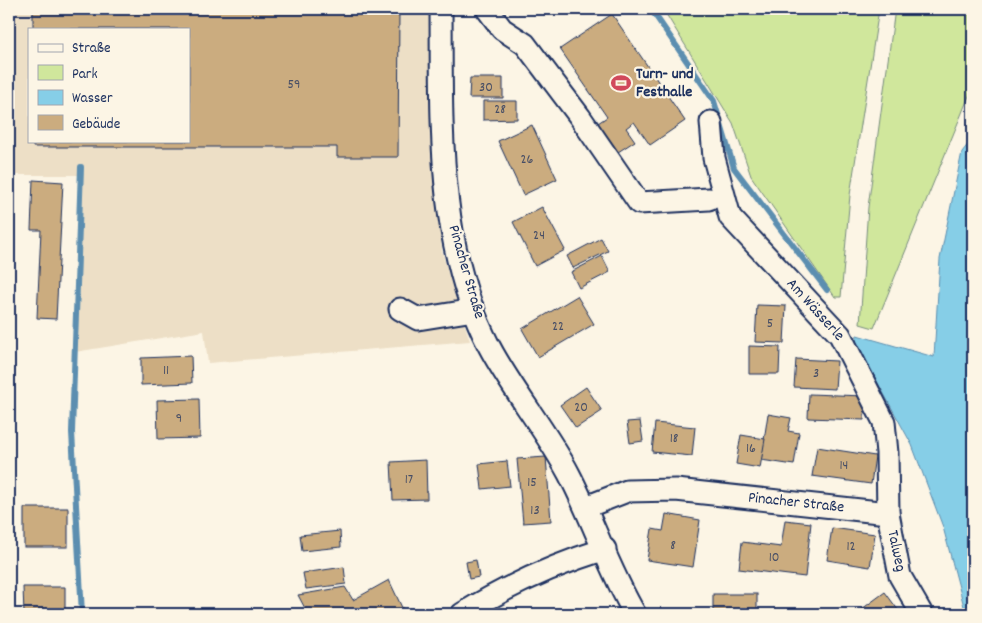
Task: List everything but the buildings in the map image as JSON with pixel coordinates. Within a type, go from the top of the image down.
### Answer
[{"type":"street","name":"Pinacher Straße","points":[[441,9],[443,146],[447,202],[457,255],[474,310],[489,346],[562,460],[586,506],[635,614]]},
{"type":"street","points":[[488,9],[502,29],[525,44],[580,117],[639,203],[709,199]]},
{"type":"street","name":"Am Wässerle","points":[[711,122],[714,158],[730,217],[840,335],[884,422],[887,453],[888,513]]},
{"type":"street","points":[[400,309],[418,319],[474,310]]},
{"type":"street","name":"Pinacher Straße","points":[[586,506],[627,491],[676,490],[888,513]]},
{"type":"street","name":"Talweg","points":[[888,513],[900,576],[922,614]]},
{"type":"street","points":[[462,614],[528,578],[571,559],[605,549]]},
{"type":"shaded area","points":[[9,9],[429,9],[430,85],[442,252],[470,341],[208,363],[204,331],[75,352],[74,285],[83,175],[9,175]]},
{"type":"green space","points":[[663,9],[879,9],[850,195],[841,297],[835,297],[751,176],[733,123]]},
{"type":"green space","points":[[895,9],[973,9],[973,86],[874,328],[860,324],[868,207]]},
{"type":"water","points":[[973,138],[973,614],[966,614],[943,527],[912,445],[856,343],[857,335],[934,357],[940,259],[962,152]]},
{"type":"waterway","points":[[651,9],[714,101],[734,168],[827,290]]},
{"type":"waterway","points":[[81,167],[72,432],[82,614]]},
{"type":"place","name":"Turn- und Festhalle","points":[[621,83]]}]
